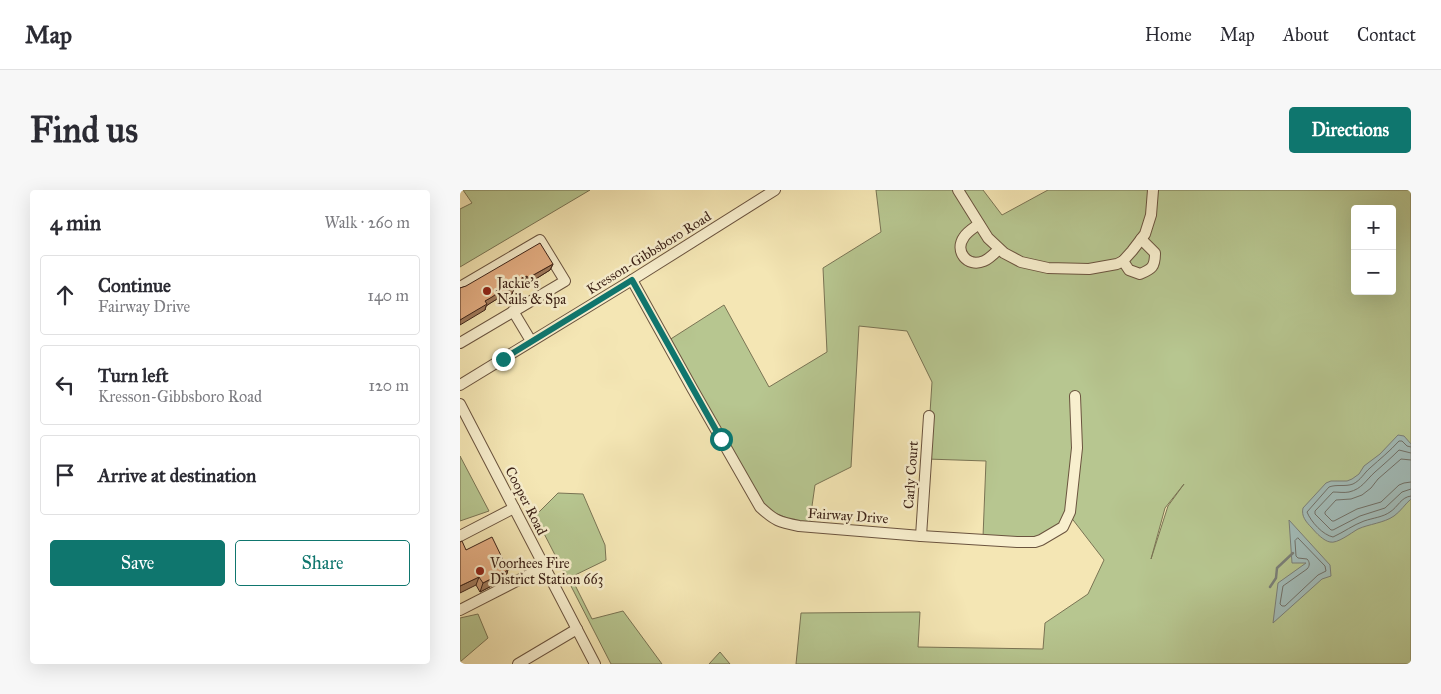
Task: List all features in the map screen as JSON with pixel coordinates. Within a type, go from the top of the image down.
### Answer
[{"type":"street","name":"Kresson-Gibbsboro Road","points":[[460,384],[632,280],[775,190]]},
{"type":"street","points":[[958,190],[988,238],[1000,249],[1021,262],[1048,268],[1089,269],[1117,264],[1123,261],[1141,239],[1145,234],[1152,215],[1153,190]]},
{"type":"street","points":[[979,224],[970,230],[964,238],[960,246],[960,252],[966,259],[972,262],[982,262],[1000,249]]},
{"type":"street","points":[[1123,261],[1129,270],[1140,274],[1150,270],[1155,263],[1155,253],[1141,239]]},
{"type":"street","points":[[460,287],[540,240],[565,280],[460,343]]},
{"type":"street","name":"Fairway Drive","points":[[632,280],[696,397],[760,507],[772,518],[780,522],[799,526],[921,536],[1017,542],[1042,540],[1062,527],[1070,512],[1077,448],[1075,396]]},
{"type":"street","points":[[513,311],[531,341]]},
{"type":"street","name":"Cooper Road","points":[[460,404],[595,664]]},
{"type":"street","name":"Carly Court","points":[[921,536],[929,416]]},
{"type":"street","points":[[460,536],[514,508]]},
{"type":"street","points":[[460,610],[544,567]]},
{"type":"street","points":[[518,664],[577,629]]},
{"type":"green space","points":[[463,190],[590,190],[460,267],[460,209],[472,203]]},
{"type":"green space","points":[[876,190],[983,190],[1002,215],[1048,190],[1411,190],[1411,664],[796,664],[801,613],[920,612],[918,647],[1043,649],[1045,623],[1088,594],[1104,560],[1070,516],[1043,538],[983,537],[986,461],[927,459],[932,382],[907,331],[859,326],[851,467],[815,485],[809,527],[758,506],[666,342],[724,305],[769,387],[827,352],[823,268],[881,232]],"holes":[[[1184,484],[1168,506],[1151,559],[1165,508]]]},
{"type":"green space","points":[[460,456],[489,511],[460,521]]},
{"type":"green space","points":[[558,493],[583,494],[605,545],[606,560],[571,577],[592,619],[623,611],[662,664],[611,664],[535,516]]},
{"type":"green space","points":[[478,614],[488,638],[460,662],[460,618]]},
{"type":"green space","points":[[720,652],[730,664],[709,664]]},
{"type":"water","points":[[1398,435],[1404,436],[1411,444],[1411,499],[1396,514],[1381,522],[1358,529],[1344,538],[1333,542],[1323,538],[1306,521],[1303,516],[1303,508],[1326,483],[1331,481],[1347,481],[1359,474],[1364,466],[1380,454]]},
{"type":"water","points":[[1289,520],[1330,565],[1331,576],[1322,579],[1273,623],[1278,583],[1306,563],[1292,563]]},
{"type":"building","points":[[540,243],[553,264],[513,284],[515,287],[501,295],[499,292],[485,301],[487,304],[460,320],[460,288]]},
{"type":"building","name":"Voorhees Fire District Station 663","points":[[492,537],[508,570],[483,583],[479,577],[460,586],[460,542],[462,541],[466,550]]},
{"type":"waterway","points":[[1270,587],[1276,578],[1277,568],[1293,553]]},
{"type":"place","name":"Jackie's Nails & Spa","points":[[487,291]]},
{"type":"place","name":"Voorhees Fire District Station 663","points":[[480,571]]},
{"type":"route","points":[[503,359],[632,280],[721,439]]}]
